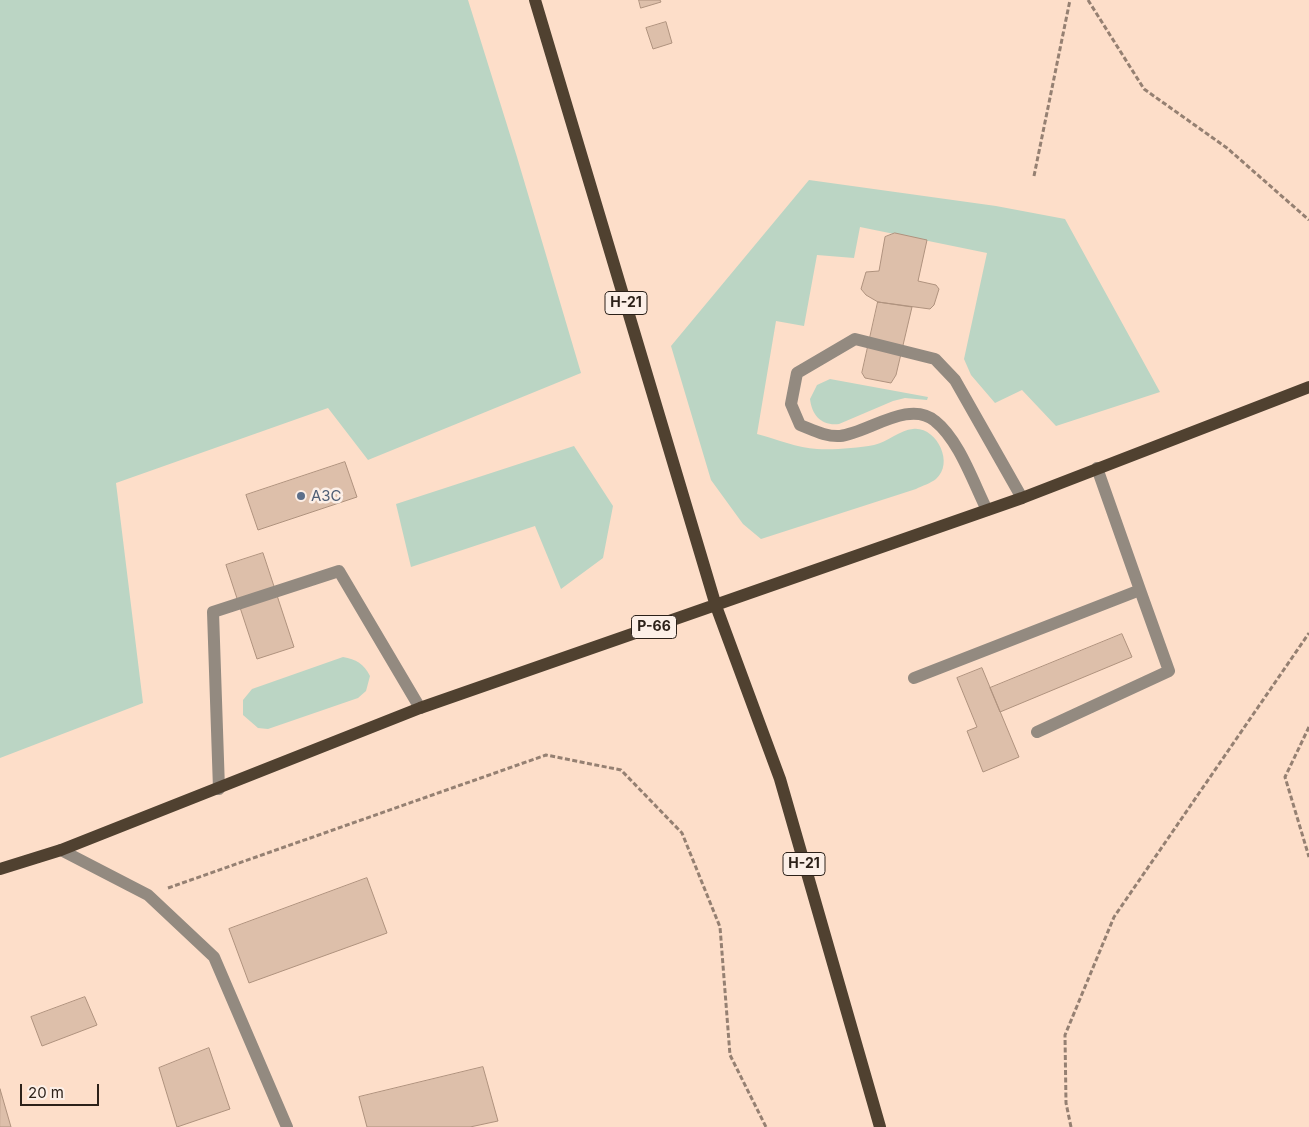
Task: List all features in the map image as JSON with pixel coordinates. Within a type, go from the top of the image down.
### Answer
[{"type":"main road","name":"Н-21","points":[[535,0],[716,606],[780,779],[880,1127]]},
{"type":"main road","name":"Р-66","points":[[0,869],[61,850],[420,708],[1022,498],[1309,387]]},
{"type":"lane","points":[[987,510],[956,448],[934,420],[909,412],[840,436],[822,434],[800,425],[791,404],[797,373],[855,340],[936,359],[955,380],[1022,498]]},
{"type":"lane","points":[[1037,732],[1168,671],[1098,468]]},
{"type":"lane","points":[[219,789],[213,612],[339,571],[420,708]]},
{"type":"lane","points":[[914,678],[1140,590]]},
{"type":"lane","points":[[61,850],[148,895],[214,957],[287,1127]]},
{"type":"path","points":[[1034,176],[1070,0]]},
{"type":"path","points":[[1088,0],[1144,89],[1227,148],[1309,220]]},
{"type":"path","points":[[1071,1127],[1066,1103],[1065,1035],[1114,916],[1309,633]]},
{"type":"path","points":[[1309,727],[1285,777],[1309,857]]},
{"type":"path","points":[[148,895],[546,755],[621,770],[682,833],[720,927],[730,1055],[766,1127]]},
{"type":"green space","points":[[0,0],[468,0],[581,373],[368,460],[328,408],[116,483],[143,703],[0,758]]},
{"type":"green space","points":[[809,180],[996,206],[1065,219],[1160,392],[1056,426],[1022,390],[995,403],[971,375],[964,359],[987,253],[860,227],[854,258],[817,255],[804,326],[776,321],[757,434],[802,447],[831,449],[874,445],[908,430],[921,430],[929,433],[935,439],[943,455],[944,464],[936,479],[916,489],[761,539],[743,524],[711,480],[671,346]]},
{"type":"green space","points":[[830,379],[928,397],[927,400],[905,398],[893,401],[839,424],[833,424],[819,419],[813,410],[810,399],[817,385]]},
{"type":"green space","points":[[574,446],[613,506],[603,558],[561,589],[535,526],[411,567],[396,504]]},
{"type":"green space","points":[[343,657],[359,663],[370,676],[366,691],[358,698],[268,729],[258,728],[243,715],[243,700],[252,689]]},
{"type":"building","points":[[639,0],[660,0],[661,2],[641,8]]},
{"type":"building","points":[[666,22],[672,43],[653,49],[646,28]]},
{"type":"building","points":[[895,233],[927,240],[918,281],[936,285],[939,289],[934,305],[930,309],[878,302],[866,295],[861,289],[866,272],[879,271],[885,237]]},
{"type":"building","points":[[878,302],[912,307],[896,375],[891,383],[865,378],[862,373]]},
{"type":"building","name":"АЗС","points":[[345,462],[357,497],[258,530],[246,495]]},
{"type":"building","points":[[263,553],[294,647],[257,659],[226,565]]},
{"type":"building","points":[[1122,634],[1132,657],[1000,712],[990,688]]},
{"type":"building","points":[[982,668],[1019,757],[983,772],[967,731],[977,727],[957,678]]},
{"type":"building","points":[[367,878],[387,933],[249,983],[229,929]]},
{"type":"building","points":[[85,997],[97,1025],[42,1046],[31,1017]]},
{"type":"building","points":[[209,1048],[230,1109],[177,1127],[159,1068]]},
{"type":"building","points":[[483,1067],[498,1121],[470,1127],[367,1127],[359,1097]]},
{"type":"building","points":[[0,1089],[11,1127],[0,1127]]},
{"type":"place","name":"АЗС","points":[[301,496]]}]
